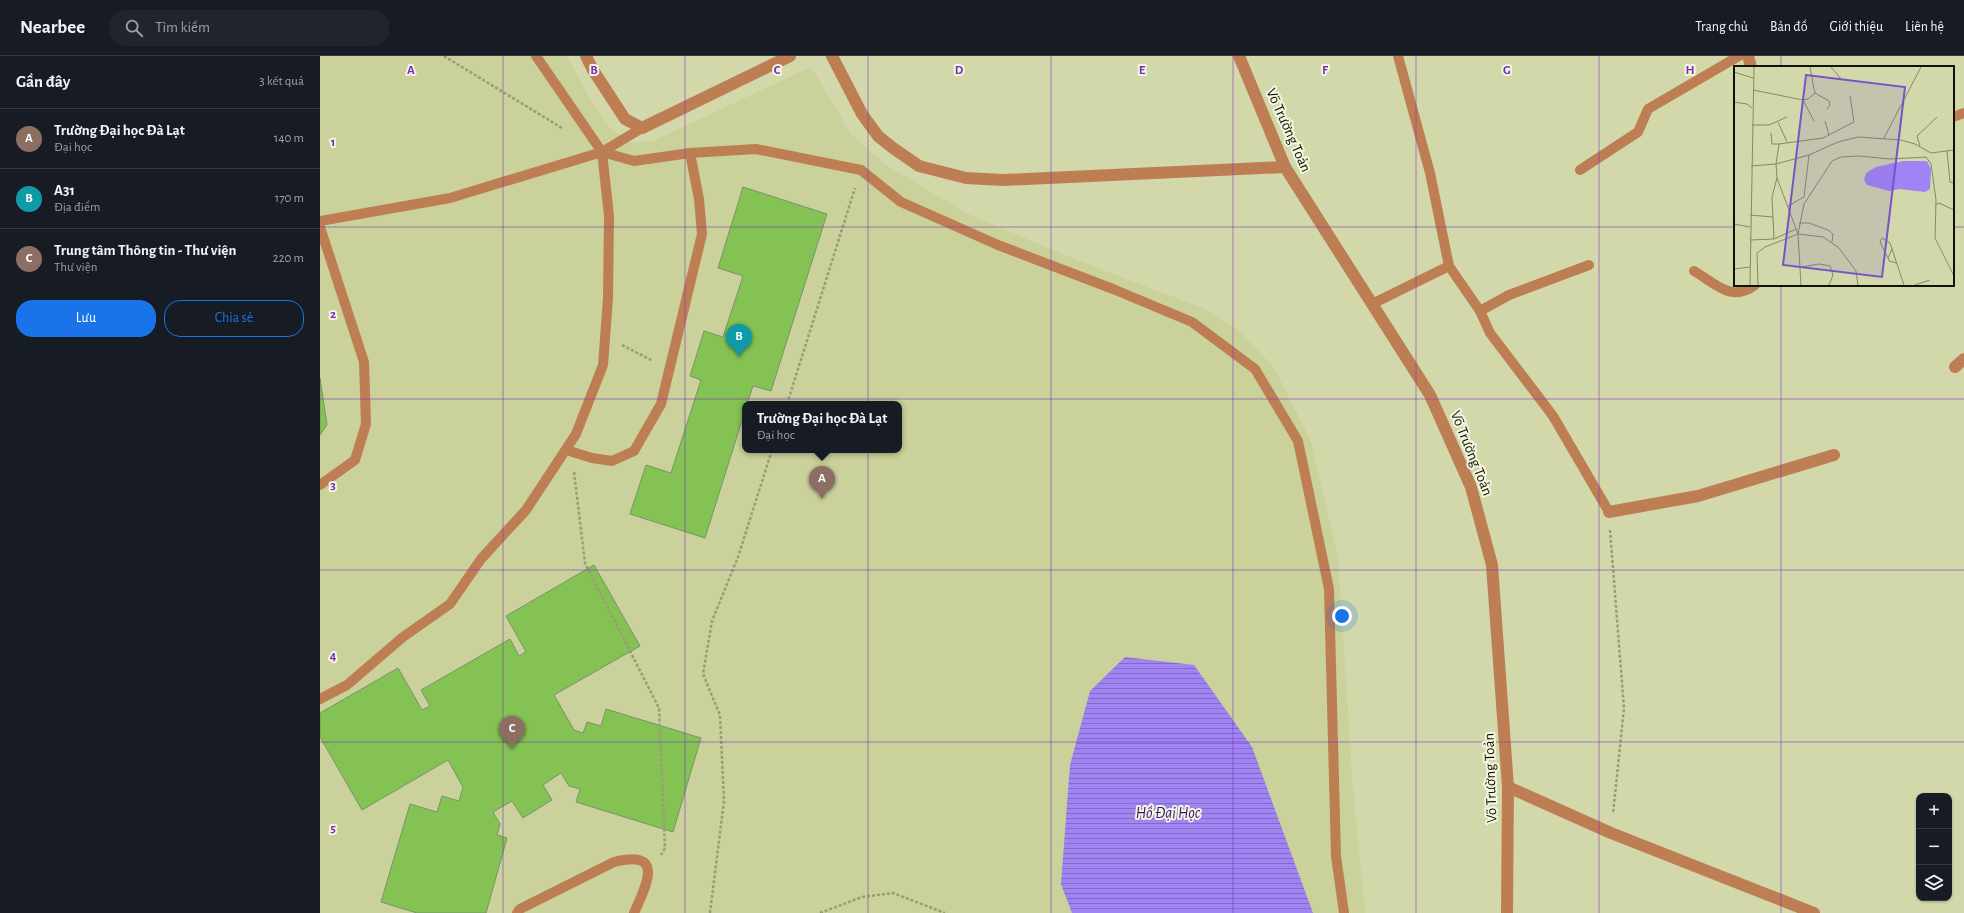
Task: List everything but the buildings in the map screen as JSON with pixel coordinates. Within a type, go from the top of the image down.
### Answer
[{"type":"street","points":[[586,56],[593,70],[625,119],[642,128],[790,56]]},
{"type":"street","points":[[832,56],[862,114],[878,136],[919,166],[966,178],[1003,180],[1284,167]]},
{"type":"street","name":"Võ Trường Toản","points":[[1239,56],[1284,167],[1430,395],[1471,487],[1492,564],[1508,787],[1507,913]]},
{"type":"street","points":[[1748,56],[1751,66]]},
{"type":"street","points":[[1955,367],[1964,359]]},
{"type":"street","points":[[1609,512],[1698,496],[1834,455]]},
{"type":"street","points":[[1508,787],[1611,833],[1814,913]]},
{"type":"lane","points":[[320,699],[347,685],[403,637],[450,604],[481,559],[526,510],[569,451],[603,365],[608,298],[609,216],[602,152],[536,56]]},
{"type":"lane","points":[[1398,56],[1430,173],[1449,266],[1480,311],[1490,333],[1553,416],[1609,512]]},
{"type":"lane","points":[[1580,170],[1638,132],[1648,109],[1739,56]]},
{"type":"lane","points":[[1954,117],[1964,113]]},
{"type":"lane","points":[[320,221],[450,198],[602,152],[642,128]]},
{"type":"lane","points":[[602,152],[634,161],[690,154],[756,149],[861,170],[901,202],[998,245],[1113,289],[1192,322],[1255,369],[1298,441],[1329,589],[1336,856],[1344,913]]},
{"type":"lane","points":[[569,451],[592,458],[612,461],[634,451],[661,404],[702,234],[699,199],[690,154]]},
{"type":"lane","points":[[320,227],[364,362],[366,424],[355,460],[320,485]]},
{"type":"lane","points":[[1480,311],[1509,295],[1589,265]]},
{"type":"lane","points":[[1372,304],[1449,266]]},
{"type":"lane","points":[[1694,271],[1730,293],[1739,293],[1753,286]]},
{"type":"lane","points":[[517,913],[520,909],[614,862],[631,858],[642,862],[649,871],[648,881],[634,913]]},
{"type":"path","points":[[444,56],[569,132]]},
{"type":"path","points":[[788,401],[861,170]]},
{"type":"path","points":[[605,336],[669,370]]},
{"type":"path","points":[[569,451],[585,563],[659,708],[665,848],[648,881]]},
{"type":"path","points":[[710,913],[724,801],[720,714],[703,674],[712,621],[738,557],[771,453]]},
{"type":"path","points":[[1609,512],[1624,708],[1611,833]]},
{"type":"path","points":[[820,913],[862,897],[892,893],[945,913]]},
{"type":"shaded area","points":[[320,56],[567,56],[606,124],[630,143],[653,141],[811,67],[851,134],[886,165],[968,214],[1082,262],[1205,309],[1242,333],[1274,368],[1311,441],[1338,558],[1353,789],[1365,913],[320,913]]},
{"type":"water","name":"Hồ Đại Học","points":[[1125,657],[1194,665],[1252,747],[1313,913],[1072,913],[1061,884],[1070,765],[1090,691]]},
{"type":"place","name":"A31","points":[[739,357]]},
{"type":"place","name":"Trường Đại học Đà Lạt","points":[[822,499]]},
{"type":"place","name":"Trung tâm Thông tin - Thư viện","points":[[512,749]]}]
